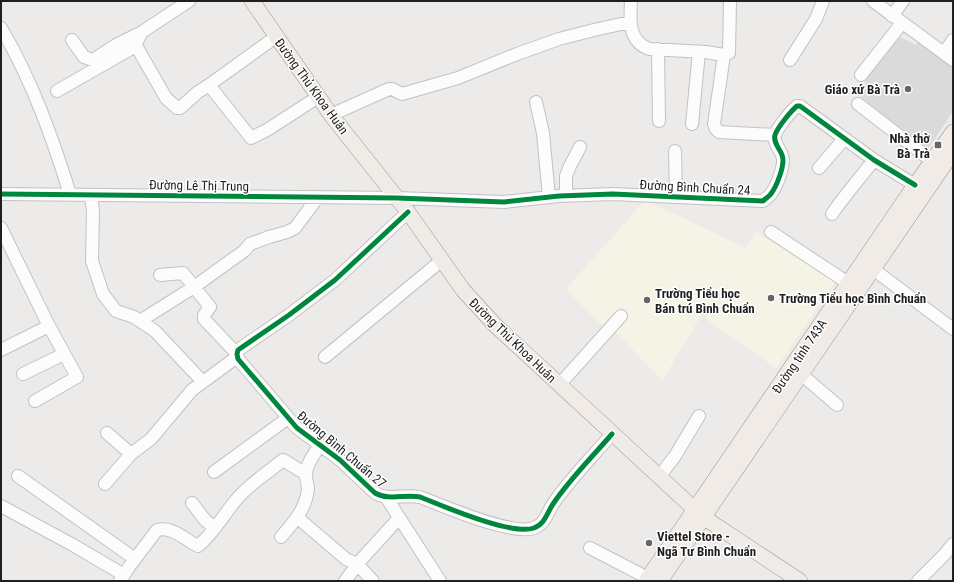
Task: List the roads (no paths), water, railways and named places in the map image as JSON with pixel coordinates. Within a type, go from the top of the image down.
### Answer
[{"type":"main road","name":"Đường Thủ Khoa Huân","points":[[256,2],[318,97],[408,212],[463,290],[496,326],[699,514],[800,581]]},
{"type":"main road","name":"Đường tỉnh 743A","points":[[699,514],[848,283],[915,185],[948,151]]},
{"type":"main road","name":"Đường tỉnh 743A","points":[[651,580],[801,374],[873,269],[948,151]]},
{"type":"street","points":[[72,40],[84,57],[93,60],[116,45],[142,32],[189,1]]},
{"type":"street","points":[[631,1],[630,22],[636,40],[641,46],[658,50],[724,55],[729,53],[730,1]]},
{"type":"street","points":[[790,60],[816,19],[823,1]]},
{"type":"street","points":[[873,1],[948,57],[953,40]]},
{"type":"street","points":[[861,75],[897,20],[903,1]]},
{"type":"street","points":[[331,114],[389,89],[402,94],[458,78],[559,39],[630,22]]},
{"type":"street","points":[[1,28],[27,79],[44,119],[70,194]]},
{"type":"street","points":[[57,91],[134,46],[142,32]]},
{"type":"street","points":[[135,44],[166,98],[177,108],[180,108],[198,92],[277,36]]},
{"type":"street","points":[[658,50],[658,121]]},
{"type":"street","points":[[692,124],[699,52]]},
{"type":"street","points":[[724,55],[714,124],[719,132],[775,135],[791,111],[797,106],[800,106],[874,160],[915,185]]},
{"type":"street","points":[[209,85],[251,138],[267,130],[318,97]]},
{"type":"street","points":[[536,102],[543,132],[549,197]]},
{"type":"street","points":[[858,104],[948,151]]},
{"type":"street","name":"Đường Bình Chuẩn 24","points":[[396,198],[504,202],[549,197],[613,194],[762,201],[770,195],[777,183],[784,160],[775,142],[775,135]]},
{"type":"street","points":[[819,168],[844,138]]},
{"type":"street","points":[[566,196],[566,176],[580,147]]},
{"type":"street","points":[[675,151],[676,197]]},
{"type":"street","points":[[832,214],[874,160]]},
{"type":"street","name":"Đường Lê Thị Trung","points":[[1,194],[396,198]]},
{"type":"street","points":[[91,195],[93,211],[92,261],[103,294],[116,311],[134,317],[155,331],[203,382]]},
{"type":"street","points":[[140,321],[194,287],[244,251],[250,244],[295,228],[318,198]]},
{"type":"street","points":[[105,484],[131,454],[150,439],[192,390],[237,356],[238,350],[244,345],[289,315],[335,280],[408,212]]},
{"type":"street","points":[[1,228],[49,326],[77,377],[35,401]]},
{"type":"street","points":[[771,232],[848,283]]},
{"type":"street","points":[[325,357],[442,260]]},
{"type":"street","points":[[873,269],[953,329]]},
{"type":"street","points":[[160,275],[183,273],[194,287]]},
{"type":"street","name":"Đường Bình Chuẩn 27","points":[[194,287],[210,307],[204,315],[204,319],[237,356],[288,418],[297,428],[340,460],[375,494],[386,497],[411,495],[489,522],[516,528],[533,528],[545,520],[560,494],[612,434]]},
{"type":"street","points":[[559,385],[621,316]]},
{"type":"street","points":[[1,350],[49,326]]},
{"type":"street","points":[[23,374],[64,354]]},
{"type":"street","points":[[801,374],[837,405]]},
{"type":"street","points":[[658,476],[675,456],[699,416]]},
{"type":"street","points":[[214,472],[288,418]]},
{"type":"street","points":[[107,433],[131,454]]},
{"type":"street","points":[[281,537],[298,518],[308,488],[306,474],[309,462],[320,445]]},
{"type":"street","points":[[2,506],[74,545],[122,578],[134,559],[157,530],[163,528],[172,531],[198,546],[205,541],[232,504],[254,483],[283,460],[306,474]]},
{"type":"street","points":[[18,476],[134,559]]},
{"type":"street","points":[[386,497],[440,581]]},
{"type":"street","points":[[192,503],[205,520],[215,528]]},
{"type":"street","points":[[298,518],[346,559],[357,564],[373,581]]},
{"type":"street","points":[[345,581],[357,564],[399,518]]},
{"type":"street","points":[[918,581],[953,544]]},
{"type":"street","points":[[590,548],[651,580]]},
{"type":"place","name":"Giáo xứ Bà Trà","points":[[908,89]]},
{"type":"place","name":"Nhà thờ Bà Trà","points":[[938,145]]},
{"type":"place","name":"Trường Tiểu học Bình Chuẩn","points":[[771,298]]},
{"type":"place","name":"Trường Tiểu học Bán trú Bình Chuẩn","points":[[647,300]]},
{"type":"place","name":"Viettel Store - Ngã Tư Bình Chuẩn","points":[[649,543]]}]
